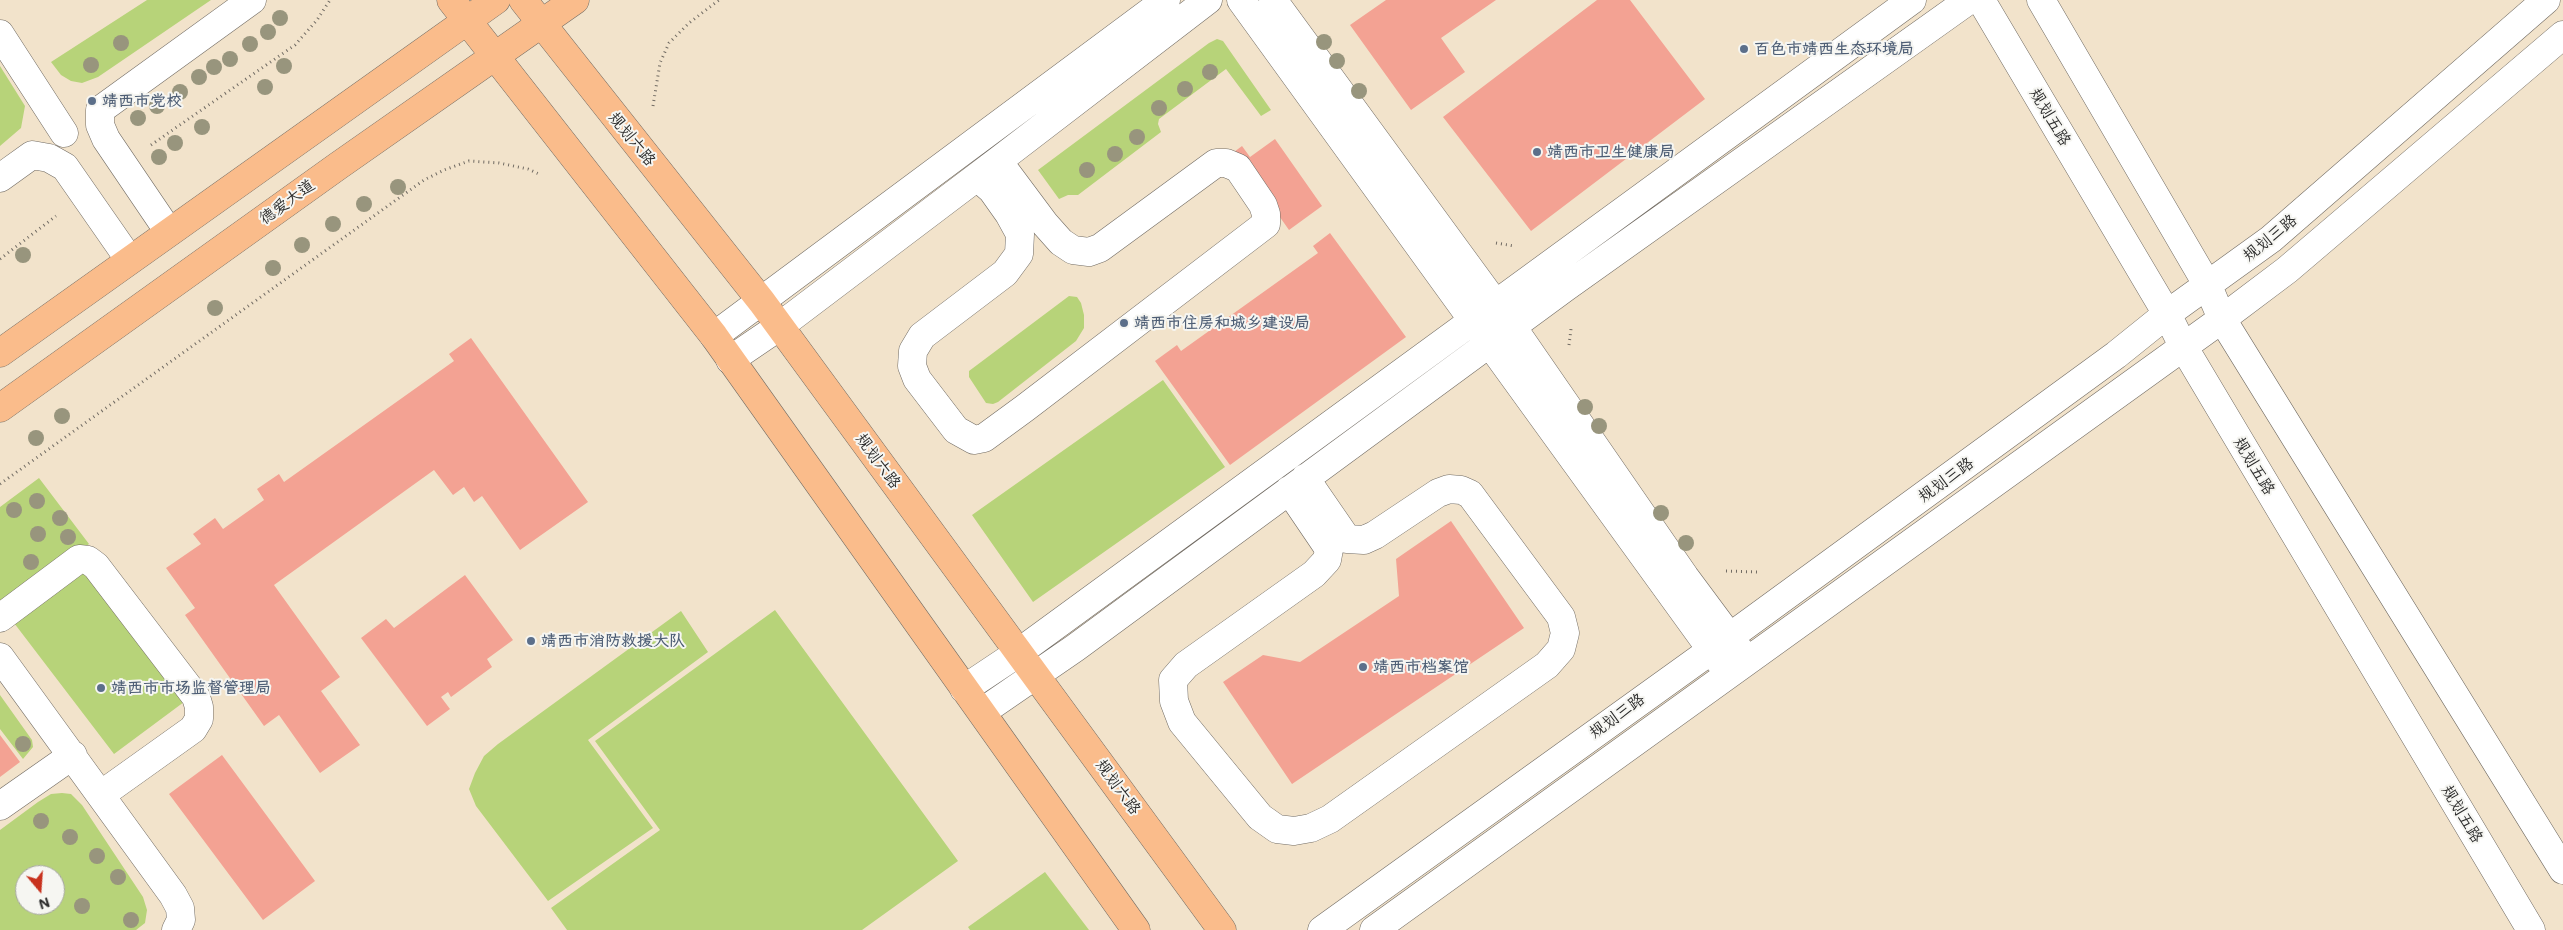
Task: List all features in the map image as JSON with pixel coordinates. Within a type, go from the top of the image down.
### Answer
[{"type":"main road","points":[[0,353],[169,232],[459,10],[496,0]]},
{"type":"main road","name":"规划六路","points":[[523,0],[762,302],[1222,930]]},
{"type":"main road","name":"德爱大道","points":[[0,408],[575,0]]},
{"type":"main road","points":[[459,10],[714,336],[1136,930]]},
{"type":"street","points":[[0,178],[100,110],[252,0]]},
{"type":"street","points":[[714,336],[1166,0]]},
{"type":"street","points":[[730,360],[780,326],[1208,0]]},
{"type":"street","points":[[1241,0],[1424,251],[1488,344],[1739,667]]},
{"type":"street","points":[[1274,0],[1513,328],[1686,577],[1720,643]]},
{"type":"street","points":[[964,689],[1018,653],[1912,0]]},
{"type":"street","points":[[982,712],[1036,676],[1488,344],[1513,328],[1566,287],[1969,0]]},
{"type":"street","name":"规划五路","points":[[1980,0],[2167,314],[2183,346],[2531,930]]},
{"type":"street","points":[[2041,0],[2208,286],[2222,319],[2563,870]]},
{"type":"street","name":"规划三路","points":[[1322,930],[2116,355],[2167,314],[2270,239],[2546,0]]},
{"type":"street","points":[[0,34],[64,133]]},
{"type":"street","name":"规划三路","points":[[1374,930],[2222,319],[2287,270],[2563,35]]},
{"type":"street","points":[[100,110],[100,125],[106,139],[169,232]]},
{"type":"street","points":[[32,156],[49,158],[65,167],[129,259]]},
{"type":"street","points":[[1226,162],[1238,168],[1263,205],[1266,214],[1266,224],[1018,413],[984,438],[974,440],[956,430],[917,379],[912,366],[913,351],[922,336],[1005,273],[1019,254],[1020,234],[992,190],[988,169],[1061,242],[1074,250],[1089,252],[1100,248],[1206,169],[1226,162]]},
{"type":"street","points":[[1297,484],[1347,539],[1364,540],[1375,535],[1438,493],[1448,489],[1461,490],[1470,494],[1561,617],[1566,633],[1561,649],[1547,665],[1330,819],[1311,828],[1294,831],[1277,829],[1260,817],[1182,722],[1174,701],[1173,680],[1186,665],[1314,574],[1327,560],[1329,550],[1297,484]]},
{"type":"street","points":[[0,618],[78,559],[88,560],[96,566],[196,698],[199,707],[199,719],[193,729],[102,794]]},
{"type":"street","points":[[0,657],[174,895],[180,908],[181,920],[176,930]]},
{"type":"street","points":[[0,806],[73,755]]},
{"type":"path","points":[[124,164],[295,45],[317,20],[330,0]]},
{"type":"path","points":[[655,113],[652,105],[656,80],[660,63],[669,43],[688,23],[719,0]]},
{"type":"path","points":[[0,484],[424,180],[444,170],[469,162],[499,163],[528,169],[544,177]]},
{"type":"path","points":[[0,259],[84,195]]},
{"type":"path","points":[[1491,242],[1518,246]]},
{"type":"path","points":[[1569,352],[1572,326]]},
{"type":"path","points":[[1720,567],[1726,571],[1760,571]]},
{"type":"green space","points":[[147,0],[211,0],[98,77],[82,83],[71,81],[61,75],[51,62]]},
{"type":"green space","points":[[1217,39],[1223,41],[1271,110],[1261,116],[1226,69],[1159,119],[1158,124],[1161,132],[1078,195],[1068,195],[1059,199],[1038,170]]},
{"type":"green space","points":[[0,66],[25,106],[21,128],[0,146]]},
{"type":"green space","points":[[1069,296],[1077,297],[1081,303],[1084,315],[1084,328],[1076,341],[998,402],[993,404],[986,403],[969,377],[969,371]]},
{"type":"green space","points":[[1163,380],[1225,467],[1033,602],[972,515]]},
{"type":"green space","points":[[39,478],[89,544],[0,610],[0,507]]},
{"type":"green space","points":[[81,566],[184,702],[114,754],[11,619]]},
{"type":"green space","points":[[775,610],[958,861],[862,930],[567,930],[551,908],[660,830],[595,741]]},
{"type":"green space","points":[[681,611],[708,652],[588,740],[653,828],[548,901],[476,806],[469,789],[475,773],[484,756],[498,744]]},
{"type":"green space","points":[[0,695],[32,740],[33,747],[23,759],[0,729]]},
{"type":"green space","points":[[62,793],[71,794],[82,805],[143,897],[147,910],[145,923],[136,930],[0,930],[0,830],[51,794]]},
{"type":"green space","points":[[1045,872],[1089,930],[970,930],[968,927]]},
{"type":"building","points":[[1386,0],[1496,0],[1441,38],[1465,72],[1411,110],[1350,25]]},
{"type":"building","points":[[1597,0],[1630,0],[1705,99],[1531,231],[1443,117]]},
{"type":"building","points":[[1275,139],[1322,206],[1289,230],[1234,152],[1242,146],[1250,157]]},
{"type":"building","points":[[1330,233],[1406,337],[1230,465],[1155,361],[1177,345],[1181,351],[1318,253],[1313,246]]},
{"type":"building","points":[[471,338],[588,502],[520,550],[482,496],[474,502],[464,487],[453,495],[434,470],[274,585],[340,677],[321,691],[360,745],[320,773],[279,715],[264,726],[185,615],[195,608],[166,568],[201,544],[193,534],[215,518],[223,529],[264,500],[257,489],[279,474],[284,482],[454,361],[449,354]]},
{"type":"building","points":[[1451,521],[1524,628],[1292,784],[1223,682],[1263,655],[1300,662],[1399,596],[1396,559]]},
{"type":"building","points":[[465,575],[513,640],[487,659],[492,667],[451,697],[448,692],[441,697],[450,709],[427,726],[361,638],[386,619],[394,628]]},
{"type":"building","points":[[0,735],[20,762],[0,777]]},
{"type":"building","points":[[222,755],[315,881],[263,920],[169,794]]},
{"type":"place","name":"百色市靖西生态环境局","points":[[1744,49]]},
{"type":"place","name":"靖西市党校","points":[[92,101]]},
{"type":"place","name":"靖西市卫生健康局","points":[[1537,152]]},
{"type":"place","name":"靖西市住房和城乡建设局","points":[[1124,323]]},
{"type":"place","name":"靖西市消防救援大队","points":[[531,641]]},
{"type":"place","name":"靖西市档案馆","points":[[1363,667]]},
{"type":"place","name":"靖西市市场监督管理局","points":[[101,688]]}]
